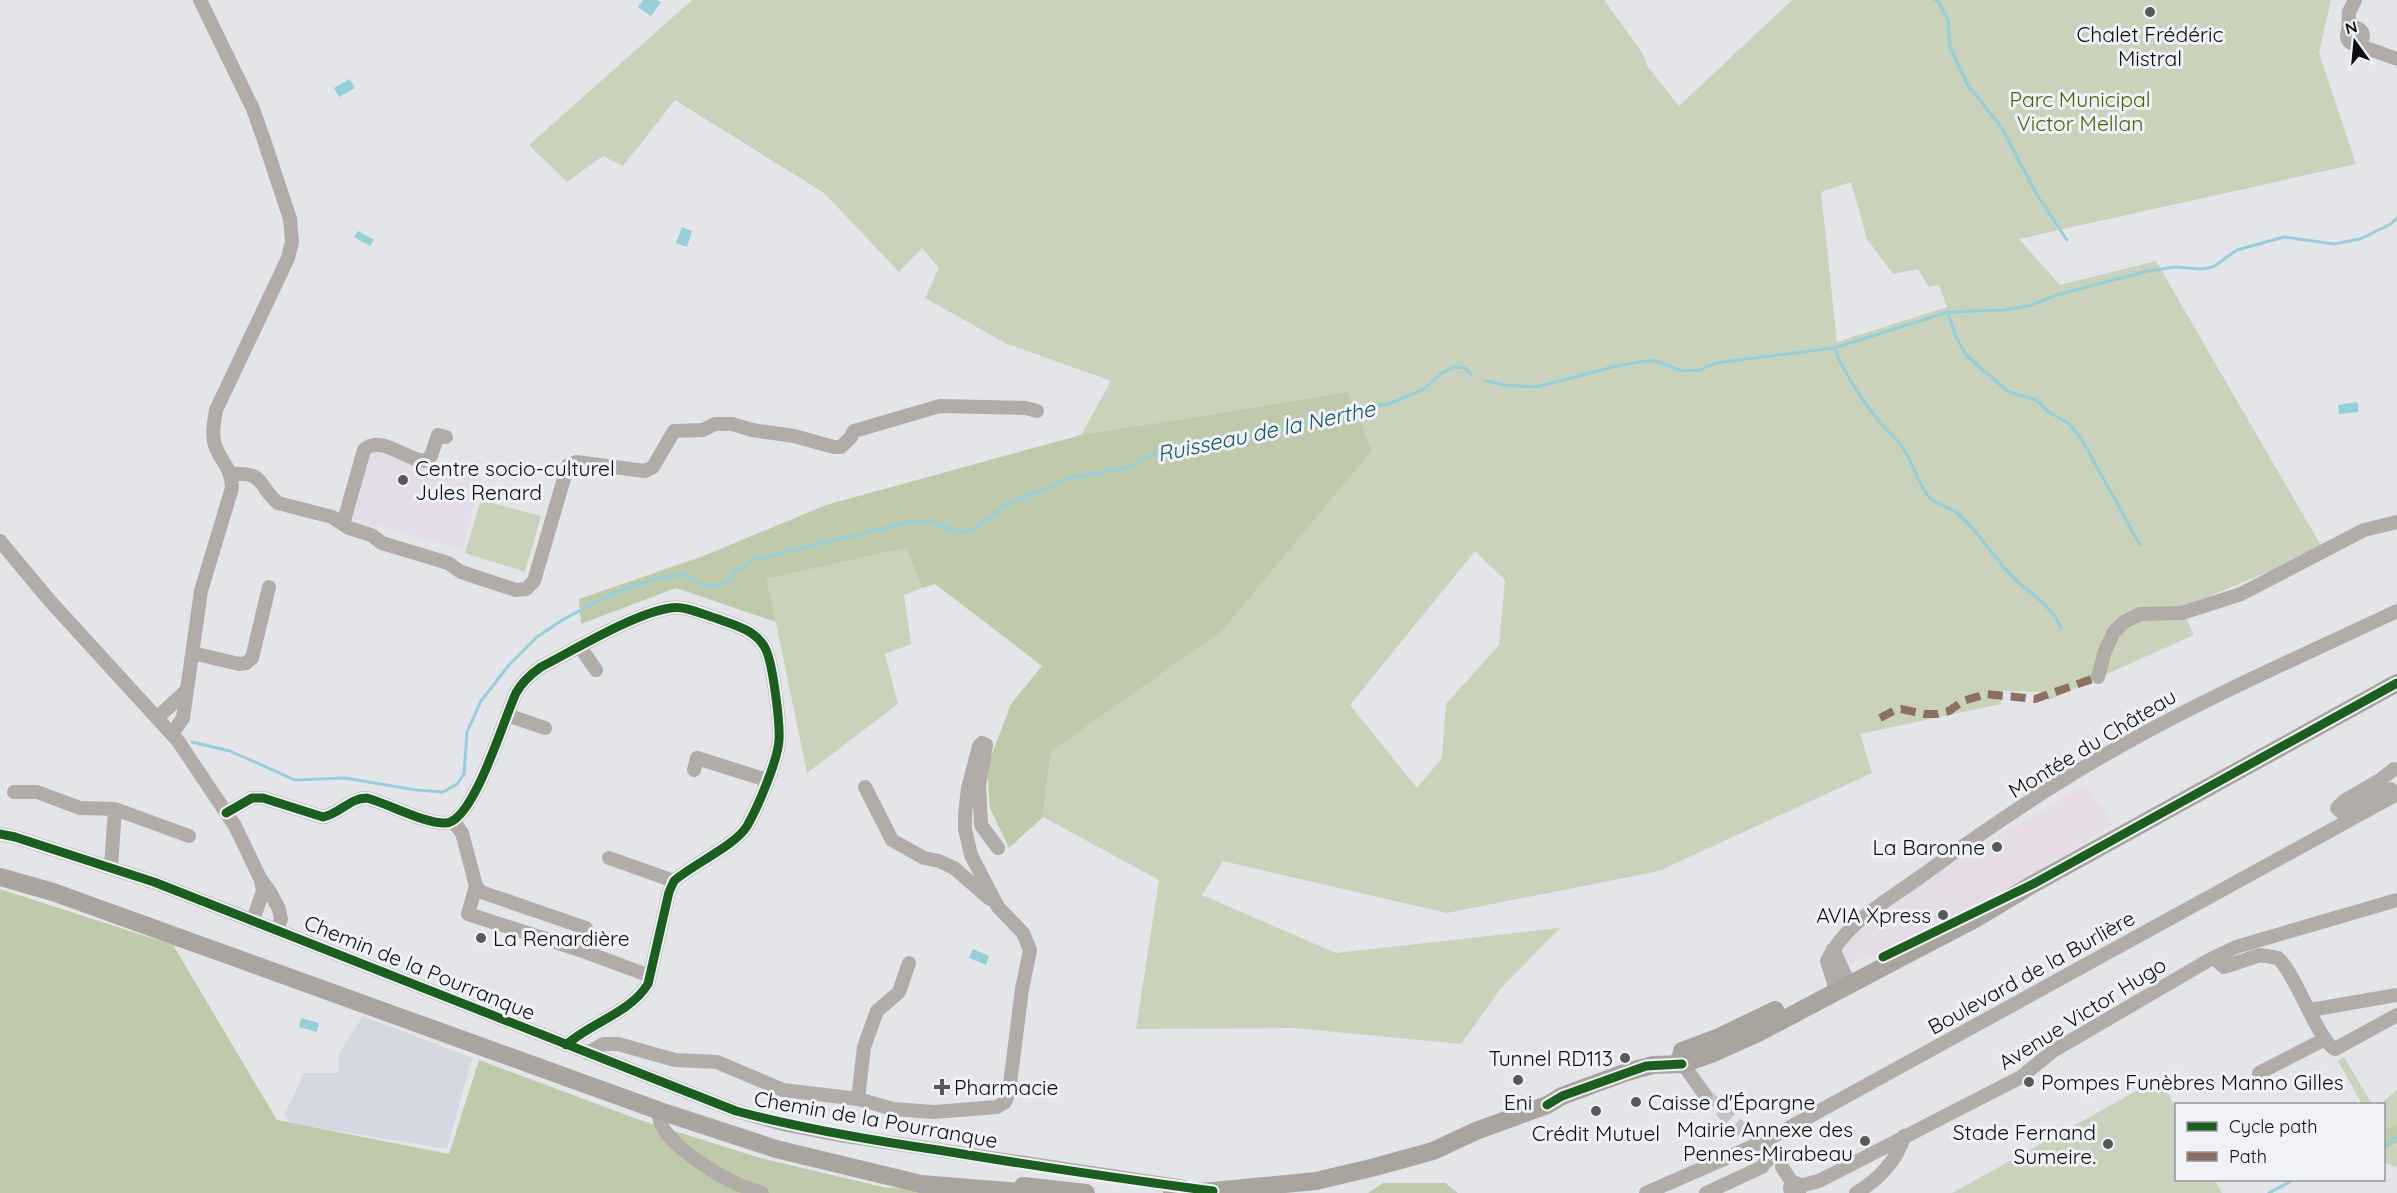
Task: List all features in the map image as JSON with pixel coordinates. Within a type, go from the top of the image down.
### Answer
[{"type":"main road","points":[[1679,1059],[1717,1038],[1842,980],[2033,884],[2397,683]]},
{"type":"main road","points":[[0,867],[53,892]]},
{"type":"main road","points":[[0,877],[53,892],[660,1110],[776,1149],[921,1184],[1035,1193]]},
{"type":"main road","points":[[1172,1193],[1284,1185],[1339,1176],[1433,1151],[1476,1131],[1627,1072],[1679,1059],[1758,1033],[1823,998],[1842,980]]},
{"type":"main road","points":[[880,1174],[1087,1193]]},
{"type":"street","points":[[172,734],[183,718],[201,591],[232,488],[231,474],[216,448],[213,428],[216,410],[288,258],[292,242],[290,219],[253,109],[200,0]]},
{"type":"street","points":[[2355,1],[2356,36],[2377,51],[2397,59]]},
{"type":"street","points":[[231,474],[242,473],[255,476],[262,482],[271,498],[278,503],[332,517],[371,535],[382,543],[448,563],[461,572],[516,590],[526,589],[534,581],[568,465],[576,462],[645,471],[653,468],[674,431],[702,430],[715,424],[732,424],[841,447],[846,444],[854,431],[940,406],[1026,408],[1037,411]]},
{"type":"street","points":[[343,524],[364,450],[370,444],[377,443],[417,461],[425,461],[431,456],[438,435],[446,437]]},
{"type":"street","points":[[2098,677],[2105,651],[2114,632],[2124,622],[2140,614],[2182,613],[2241,594],[2364,530],[2397,522]]},
{"type":"street","points":[[0,541],[50,601],[172,734],[226,813],[279,909],[281,919],[277,930]]},
{"type":"street","points":[[193,653],[238,664],[246,663],[252,658],[269,588]]},
{"type":"street","points":[[226,813],[252,798],[262,798],[323,817],[331,816],[359,798],[367,798],[429,820],[444,823],[453,821],[463,813],[471,798],[517,692],[528,676],[541,667],[635,620],[672,607],[690,610],[753,633],[765,646],[771,664],[779,740],[766,780],[746,827],[736,838],[674,881],[669,892],[650,976],[640,997],[582,1031],[566,1045]]},
{"type":"street","name":"Montée du Château","points":[[1842,980],[1833,949],[1850,929],[2031,801],[2124,744],[2223,692],[2397,611]]},
{"type":"street","points":[[580,647],[596,670]]},
{"type":"street","points":[[158,717],[186,691]]},
{"type":"street","points":[[507,715],[545,729]]},
{"type":"street","points":[[998,848],[981,825],[979,786],[986,745],[982,743],[978,746],[968,788],[965,829],[971,855],[998,907]]},
{"type":"street","points":[[694,770],[697,758],[766,780]]},
{"type":"street","points":[[2394,769],[2344,801],[2337,808],[2338,811],[2344,812],[2392,789],[2396,795]]},
{"type":"street","points":[[587,1053],[604,1044],[618,1044],[675,1060],[717,1062],[783,1090],[858,1099],[893,1109],[934,1112],[997,1107],[1005,1102],[1015,1058],[1022,989],[1030,950],[1023,933],[954,868],[939,861],[924,858],[892,840],[865,787]]},
{"type":"street","points":[[14,792],[37,792],[80,808],[115,808],[189,836]]},
{"type":"street","name":"Boulevard de la Burlière","points":[[1646,1193],[1763,1142],[2396,795]]},
{"type":"street","points":[[111,867],[115,808]]},
{"type":"street","points":[[453,821],[462,833],[476,886],[481,892],[586,928],[580,950]]},
{"type":"street","points":[[0,834],[111,867],[253,920],[263,891],[260,878]]},
{"type":"street","points":[[609,858],[674,881]]},
{"type":"street","points":[[476,886],[468,914],[580,950],[650,976]]},
{"type":"street","name":"Avenue Victor Hugo","points":[[1782,1167],[1792,1188],[1819,1181],[2021,1077],[2053,1051],[2214,958],[2246,944],[2397,900]]},
{"type":"street","name":"Chemin de la Pourranque","points":[[253,920],[736,1111],[787,1125],[1068,1171],[1213,1191]]},
{"type":"street","points":[[2214,958],[2224,967],[2260,955],[2278,958],[2331,1047],[2339,1048],[2397,1015]]},
{"type":"street","points":[[858,1099],[864,1047],[877,1011],[899,992],[909,963]]},
{"type":"street","points":[[2310,1010],[2397,995]]},
{"type":"street","points":[[2259,1073],[2325,1039]]},
{"type":"street","points":[[1679,1059],[1705,1095]]},
{"type":"street","points":[[660,1110],[658,1117],[660,1124],[671,1138],[731,1181],[762,1193]]},
{"type":"street","points":[[1856,1193],[1874,1183],[1897,1152],[1904,1136]]},
{"type":"street","points":[[1706,1193],[1762,1167],[1768,1157],[1763,1142]]},
{"type":"street","points":[[1068,1171],[1087,1193]]},
{"type":"shaded area","points":[[376,449],[428,471],[481,478],[462,550],[352,518],[369,453]]},
{"type":"shaded area","points":[[2086,784],[2114,825],[2004,890],[1885,951],[1850,964],[1839,949],[1928,878]]},
{"type":"shaded area","points":[[363,1016],[472,1058],[447,1149],[289,1123],[285,1114],[304,1073],[338,1073],[339,1053]]},
{"type":"green space","name":"Parc Municipal Victor Mellan","points":[[692,0],[1604,0],[1643,54],[1647,66],[1679,106],[1792,0],[2331,0],[2319,53],[2356,164],[2019,239],[2060,285],[2156,261],[2323,549],[2181,608],[2194,635],[2049,700],[2043,692],[2001,691],[2001,704],[1860,734],[1872,773],[1659,871],[1447,913],[1223,861],[1202,895],[1336,953],[1560,928],[1501,988],[1461,1044],[1295,1028],[1136,1029],[1159,880],[1043,817],[1051,752],[1222,631],[1348,392],[1081,435],[1111,381],[1005,343],[925,298],[939,268],[922,248],[899,272],[824,193],[675,100],[623,166],[603,156],[567,182],[529,145]],"holes":[[[1851,182],[1867,239],[1893,274],[1918,269],[1929,287],[1939,285],[1947,307],[1837,342],[1821,192]],[[1475,551],[1505,580],[1499,645],[1446,704],[1442,758],[1417,788],[1350,705]]]},
{"type":"green space","points":[[1348,392],[1372,450],[1222,631],[1051,752],[1043,817],[1009,848],[990,808],[987,767],[1011,704],[1042,666],[935,584],[922,588],[906,548],[767,579],[776,622],[676,588],[581,624],[579,599],[706,555],[826,505],[1081,435]]},
{"type":"green space","points":[[481,500],[541,516],[525,572],[465,553]]},
{"type":"green space","points":[[906,548],[922,588],[904,595],[911,644],[885,654],[898,704],[807,773],[767,579]]},
{"type":"green space","points":[[0,889],[173,945],[277,1120],[449,1154],[479,1060],[640,1120],[757,1157],[882,1187],[955,1193],[0,1193]]},
{"type":"green space","points":[[2344,1057],[2371,1103],[2361,1103],[2338,1061]]},
{"type":"green space","name":"Stade Fernand Sumeire.","points":[[2160,1078],[2175,1107],[2175,1181],[2216,1181],[2222,1193],[1952,1193]]},
{"type":"green space","points":[[2397,1090],[2397,1122],[2385,1130],[2385,1103],[2381,1103]]},
{"type":"green space","points":[[2397,1122],[2397,1143],[2385,1149],[2385,1130]]},
{"type":"green space","points":[[2396,1144],[2397,1168],[2385,1162],[2385,1150]]},
{"type":"green space","points":[[1383,1183],[1445,1183],[1458,1193],[1368,1193]]},
{"type":"water","points":[[643,0],[661,2],[651,16],[638,7]]},
{"type":"water","points":[[350,79],[355,88],[339,97],[334,88]]},
{"type":"water","points":[[682,227],[692,231],[687,247],[676,243]]},
{"type":"water","points":[[358,231],[374,240],[370,246],[354,237]]},
{"type":"water","points":[[2356,402],[2358,412],[2339,414],[2338,405]]},
{"type":"water","points":[[973,949],[989,956],[986,965],[969,958]]},
{"type":"water","points":[[301,1018],[319,1023],[317,1032],[299,1027]]},
{"type":"waterway","points":[[1935,0],[1948,20],[1950,47],[1967,84],[2002,128],[2037,195],[2067,240]]},
{"type":"waterway","name":"Ruisseau de la Nerthe","points":[[1486,381],[1504,385],[1536,387],[1617,366],[1652,360],[1683,371],[1700,370],[1715,363],[1834,348],[1948,312],[2003,310],[2032,305],[2056,295],[2148,271],[2175,267],[2201,269],[2213,267],[2237,250],[2284,237],[2334,244],[2360,239],[2391,224],[2397,218]]},
{"type":"waterway","points":[[1948,312],[1956,337],[1966,355],[2007,391],[2036,400],[2049,412],[2068,423],[2081,438],[2140,545]]},
{"type":"waterway","points":[[1834,348],[1860,396],[1902,447],[1929,497],[1965,520],[2006,570],[2052,613],[2061,628]]},
{"type":"waterway","name":"Ruisseau de la Nerthe","points":[[192,742],[230,751],[295,780],[345,778],[416,790],[443,792],[457,784],[464,774],[467,732],[481,701],[509,665],[537,637],[564,619],[608,596],[657,578],[684,575],[702,584],[715,586],[727,582],[739,569],[753,560],[910,522],[930,521],[955,531],[968,532],[1004,506],[1069,478],[1126,468],[1163,449],[1189,445],[1210,446],[1357,409],[1388,404],[1424,389],[1440,374],[1454,367],[1465,368],[1471,374]]},
{"type":"waterway","points":[[2385,1143],[2397,1137]]},
{"type":"waterway","points":[[2269,1193],[2291,1181]]},
{"type":"tunnel","points":[[1705,1095],[1782,1167]]},
{"type":"marked path","points":[[1880,718],[1901,709],[1937,714],[1949,711],[1963,701],[1986,694],[2035,699],[2098,677]]},
{"type":"cycle path","points":[[226,813],[252,798],[263,798],[323,817],[355,801],[367,798],[418,817],[446,823],[457,818],[467,805],[487,767],[516,693],[527,678],[541,667],[639,617],[670,608],[694,611],[750,632],[760,640],[767,653],[773,677],[778,720],[778,749],[761,797],[747,826],[733,841],[674,881],[669,892],[648,984],[631,1003],[566,1045]]},
{"type":"cycle path","points":[[1883,957],[2033,884],[2397,683]]},
{"type":"cycle path","points":[[0,834],[154,882],[736,1111],[862,1138],[1075,1172],[1213,1191]]},
{"type":"cycle path","points":[[1547,1105],[1562,1096],[1646,1066],[1682,1064]]},
{"type":"place","name":"Chalet Frédéric Mistral","points":[[2150,12]]},
{"type":"place","name":"Centre socio-culturel Jules Renard","points":[[403,480]]},
{"type":"place","name":"La Baronne","points":[[1997,847]]},
{"type":"place","name":"AVIA Xpress","points":[[1943,915]]},
{"type":"place","name":"La Renardière","points":[[481,938]]},
{"type":"place","name":"Tunnel RD113","points":[[1625,1058]]},
{"type":"place","name":"Eni","points":[[1518,1080]]},
{"type":"place","name":"Pompes Funèbres Manno Gilles","points":[[2029,1082]]},
{"type":"place","name":"Pharmacie","points":[[942,1087]]},
{"type":"place","name":"Caisse d'Épargne","points":[[1636,1102]]},
{"type":"place","name":"Crédit Mutuel","points":[[1596,1111]]},
{"type":"place","name":"Mairie Annexe des Pennes-Mirabeau","points":[[1865,1141]]},
{"type":"place","name":"Stade Fernand Sumeire.","points":[[2108,1144]]}]
